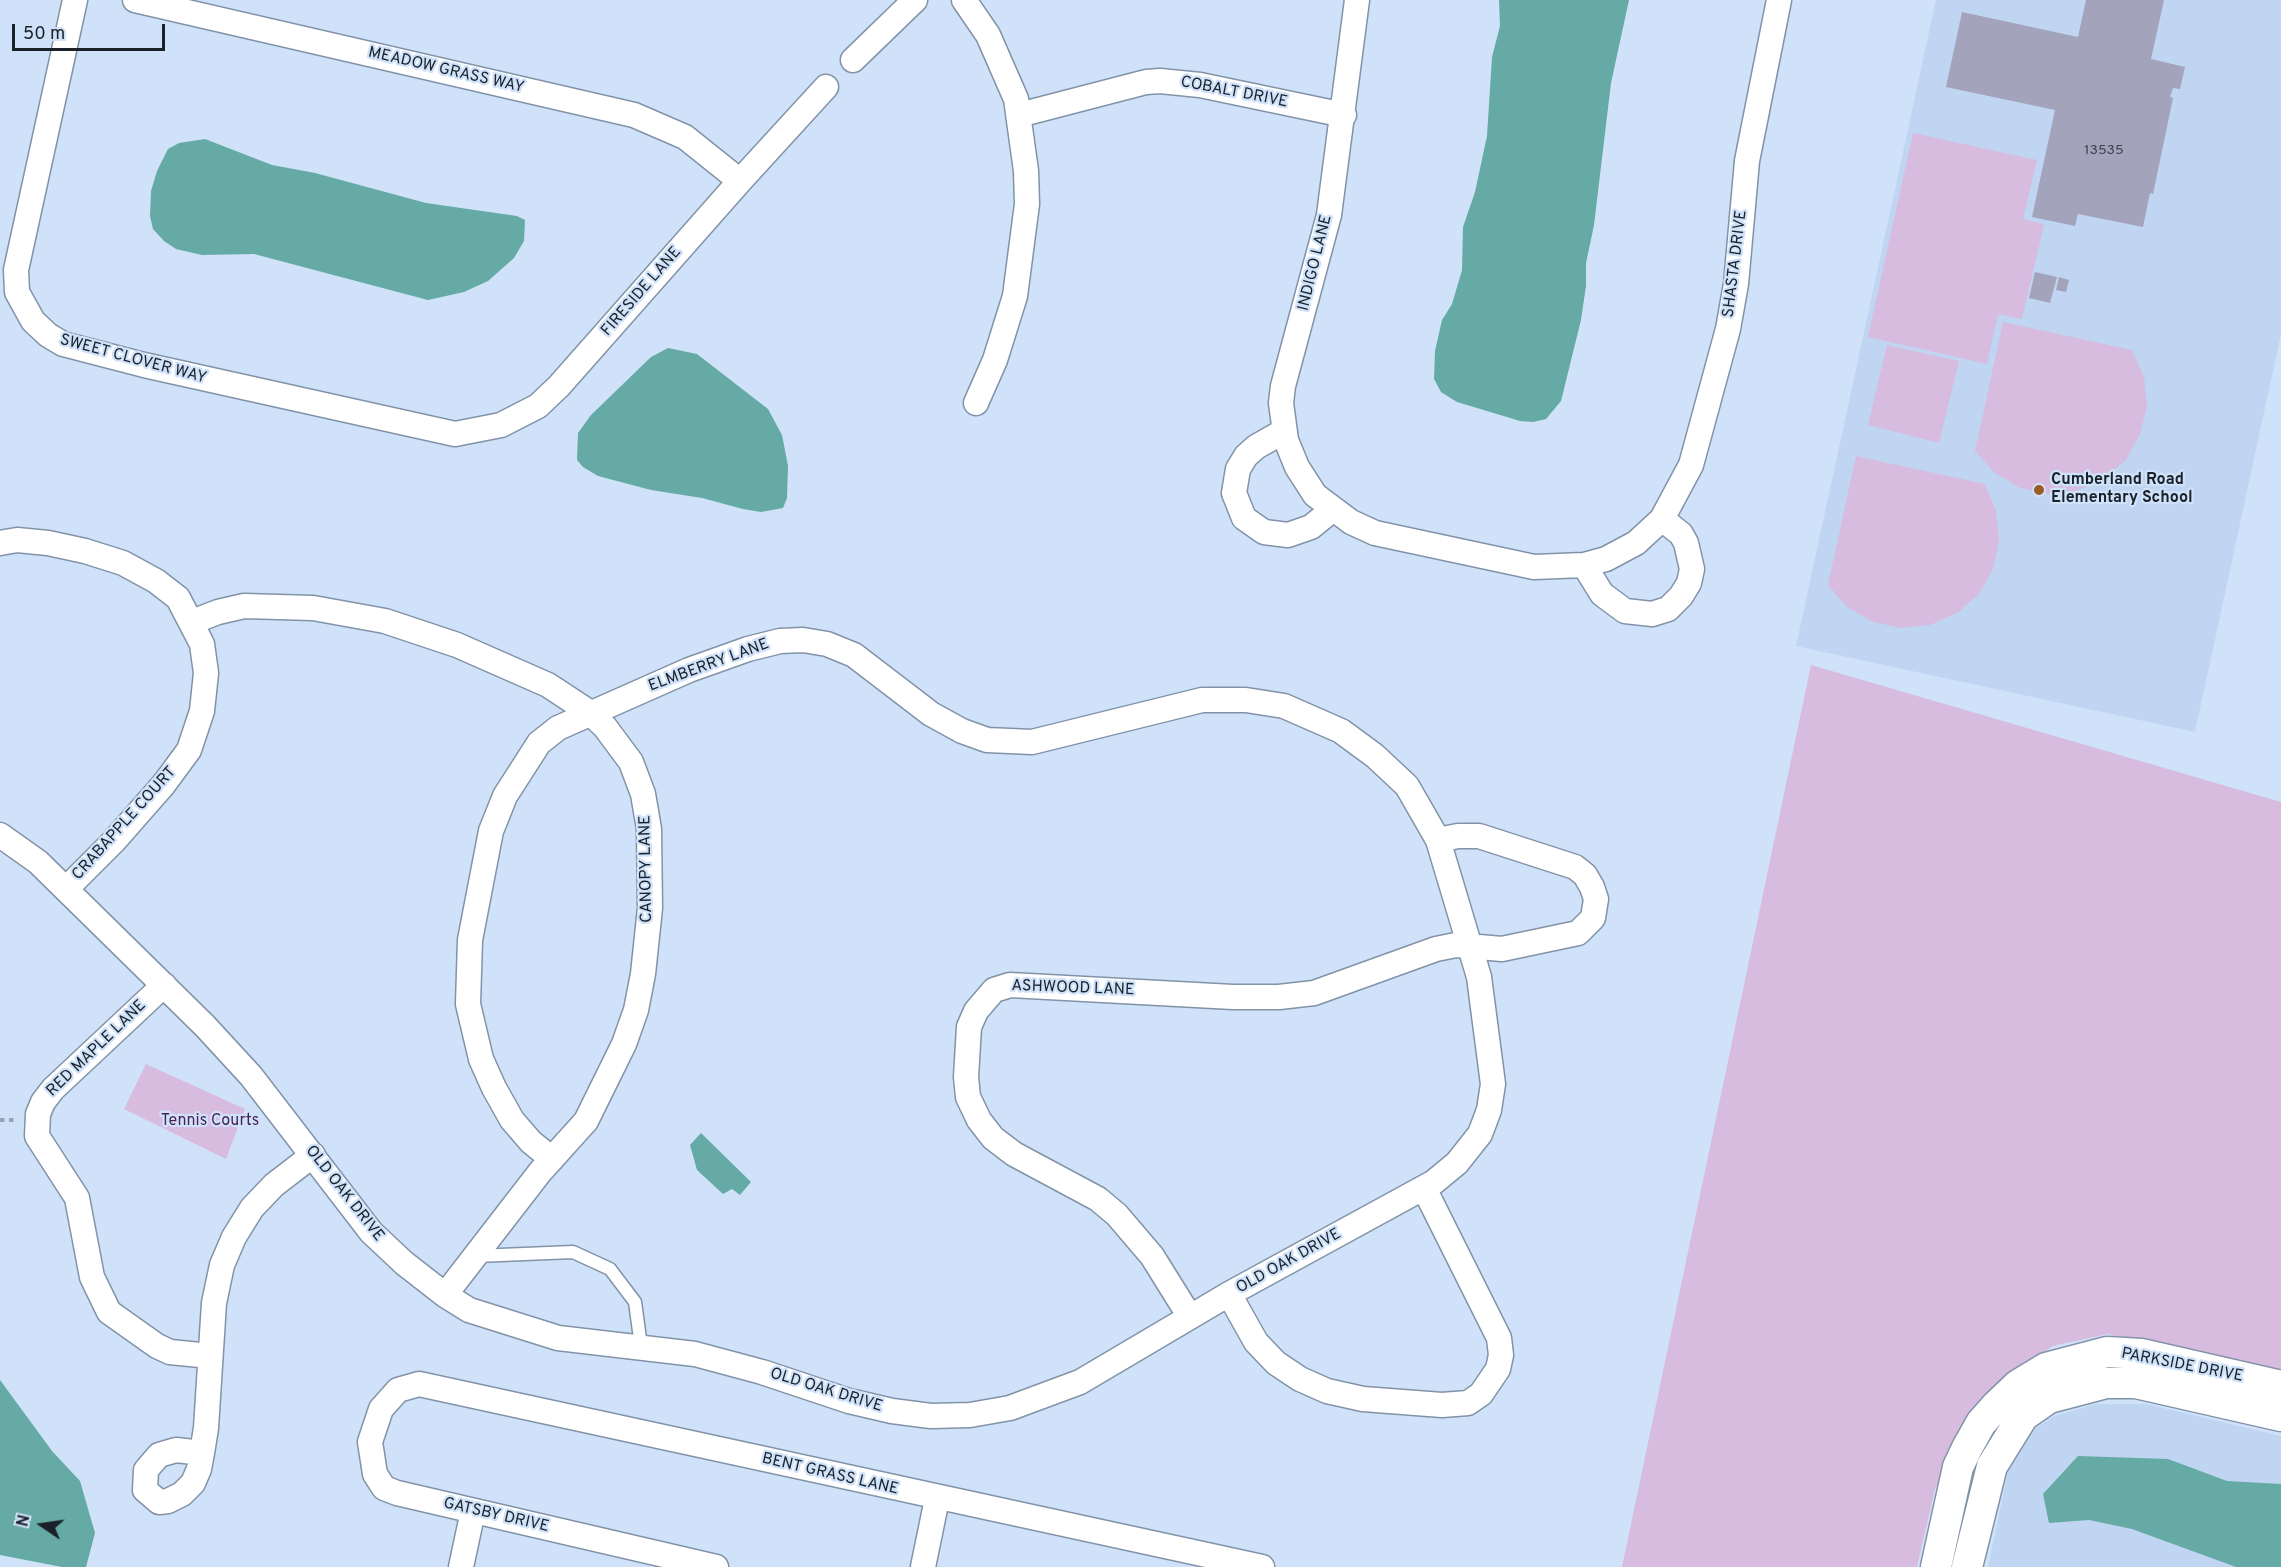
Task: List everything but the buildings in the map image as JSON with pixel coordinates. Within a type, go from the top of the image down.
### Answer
[{"type":"street","name":"SWEET CLOVER WAY","points":[[75,0],[16,270],[17,292],[33,321],[48,335],[63,344],[155,368],[423,428]]},
{"type":"street","name":"MEADOW GRASS WAY","points":[[135,0],[634,115],[685,136],[740,181]]},
{"type":"street","points":[[853,60],[915,0]]},
{"type":"street","points":[[964,0],[979,19],[1005,69],[1019,115],[1026,171],[1027,204],[1021,258],[1007,326],[976,403]]},
{"type":"street","name":"INDIGO LANE","points":[[1332,510],[1315,495],[1304,480],[1284,431],[1281,403],[1286,370],[1315,274],[1329,215],[1344,115],[1357,0]]},
{"type":"street","name":"SHASTA DRIVE","points":[[1332,510],[1375,533],[1534,567],[1584,565],[1622,552],[1662,519],[1691,465],[1728,329],[1736,284],[1747,161],[1779,0]]},
{"type":"street","name":"COBALT DRIVE","points":[[1019,115],[1146,82],[1160,81],[1200,85],[1344,115]]},
{"type":"street","name":"FIRESIDE LANE","points":[[423,428],[455,434],[479,430],[516,419],[538,406],[559,386],[826,87]]},
{"type":"street","points":[[1284,431],[1246,456],[1238,469],[1234,493],[1244,518],[1264,532],[1288,535],[1311,527],[1332,510]]},
{"type":"street","points":[[1584,565],[1602,594],[1625,611],[1653,614],[1668,609],[1681,596],[1689,583],[1692,569],[1686,543],[1681,534],[1662,519]]},
{"type":"street","name":"CRABAPPLE COURT","points":[[0,543],[17,540],[48,543],[123,562],[156,580],[178,598],[202,644],[206,673],[202,711],[189,750],[164,784],[122,833],[66,889]]},
{"type":"street","name":"CANOPY LANE","points":[[192,622],[218,612],[244,606],[278,605],[313,608],[385,621],[458,645],[548,685],[589,712],[605,727],[631,762],[643,794],[649,829],[650,908],[643,974],[636,1010],[624,1044],[586,1121],[552,1159],[445,1295]]},
{"type":"street","name":"ELMBERRY LANE","points":[[552,1159],[531,1142],[512,1120],[481,1059],[468,1004],[467,972],[470,940],[491,831],[518,771],[539,743],[558,728],[589,712],[688,670],[748,649],[780,641],[803,640],[827,644],[854,655],[880,672],[931,714],[962,731],[987,740],[1032,742],[1202,700],[1246,700],[1284,706],[1341,731],[1375,756],[1407,786],[1438,840]]},
{"type":"street","name":"OLD OAK DRIVE","points":[[0,835],[38,862],[164,985],[251,1076],[371,1232],[404,1263],[445,1295],[469,1310],[558,1338],[695,1354],[892,1411],[931,1416],[970,1415],[1010,1408],[1080,1382],[1229,1294],[1424,1188],[1457,1163],[1480,1134],[1489,1110],[1493,1084],[1479,977],[1438,840]]},
{"type":"street","name":"ASHWOOD LANE","points":[[1190,1317],[1152,1256],[1117,1215],[1098,1199],[1014,1154],[993,1138],[979,1120],[968,1097],[967,1050],[969,1027],[975,1011],[994,990],[1010,985],[1279,997],[1335,987],[1436,949],[1456,945],[1503,949],[1578,933],[1593,918],[1596,899],[1592,886],[1585,875],[1575,867],[1479,836],[1458,836],[1438,840]]},
{"type":"street","name":"RED MAPLE LANE","points":[[164,985],[52,1089],[38,1114],[37,1136],[77,1198],[92,1277],[109,1312],[157,1346],[170,1352],[210,1356]]},
{"type":"street","points":[[202,1453],[206,1428],[214,1303],[222,1265],[234,1237],[252,1208],[274,1185],[313,1155]]},
{"type":"street","points":[[1229,1294],[1256,1342],[1276,1363],[1300,1379],[1327,1391],[1363,1399],[1442,1405],[1467,1403],[1481,1394],[1498,1369],[1501,1356],[1499,1338],[1424,1188]]},
{"type":"street","name":"PARKSIDE DRIVE","points":[[1936,1567],[1958,1467],[1966,1448],[1981,1423],[2018,1385],[2046,1368],[2107,1352],[2142,1354],[2281,1416]]},
{"type":"street","name":"PARKSIDE DRIVE","points":[[1967,1567],[1992,1466],[2023,1416],[2049,1398],[2106,1383],[2281,1386]]},
{"type":"street","name":"BENT GRASS LANE","points":[[398,1390],[419,1384],[459,1392],[937,1499],[1263,1567]]},
{"type":"street","name":"GATSBY DRIVE","points":[[398,1390],[381,1409],[370,1442],[375,1474],[384,1488],[651,1560],[716,1567]]},
{"type":"street","points":[[923,1567],[937,1499]]},
{"type":"street","points":[[461,1567],[473,1511]]},
{"type":"lane","points":[[475,1256],[573,1252],[610,1269],[635,1302],[641,1346]]},
{"type":"shaded area","points":[[1499,0],[1629,0],[1611,83],[1594,225],[1586,263],[1586,286],[1581,320],[1561,401],[1546,419],[1533,422],[1520,421],[1457,402],[1441,392],[1434,379],[1435,351],[1442,320],[1452,304],[1462,270],[1463,227],[1475,192],[1487,136],[1492,57],[1500,26]]},
{"type":"shaded area","name":"Cumberland Road Elementary School","points":[[1936,0],[2281,0],[2281,334],[2195,732],[1796,646]]},
{"type":"shaded area","points":[[205,139],[272,165],[315,173],[426,203],[517,216],[525,220],[524,241],[514,258],[488,281],[464,292],[428,300],[254,254],[202,255],[176,249],[164,241],[153,229],[150,216],[151,191],[157,171],[168,149],[179,143]]},
{"type":"shaded area","points":[[668,348],[697,354],[768,409],[782,435],[788,466],[787,498],[783,508],[761,512],[702,498],[651,490],[598,476],[583,467],[577,460],[578,433],[591,415],[651,357]]},
{"type":"shaded area","points":[[701,1133],[751,1182],[740,1195],[732,1189],[723,1194],[697,1170],[690,1145]]},
{"type":"shaded area","points":[[0,1380],[52,1451],[80,1481],[95,1533],[86,1567],[62,1567],[0,1555]]},
{"type":"shaded area","points":[[2096,1404],[2146,1404],[2281,1436],[2281,1567],[1988,1567],[2010,1462],[2026,1435],[2054,1416]]},
{"type":"shaded area","points":[[2078,1456],[2168,1459],[2227,1481],[2281,1484],[2281,1567],[2236,1567],[2132,1529],[2089,1520],[2049,1523],[2043,1494]]},
{"type":"green space","points":[[1913,133],[2037,160],[2023,219],[2044,224],[2022,319],[1998,314],[1987,364],[1868,337]]},
{"type":"green space","points":[[2003,322],[2132,350],[2144,377],[2147,406],[2140,434],[2126,460],[2104,479],[2077,491],[2048,494],[2020,488],[1995,473],[1975,451]]},
{"type":"green space","points":[[1887,345],[1959,361],[1939,443],[1868,425]]},
{"type":"green space","points":[[1856,456],[1985,484],[1996,511],[1999,540],[1993,569],[1979,594],[1957,613],[1930,625],[1901,628],[1873,622],[1847,607],[1828,585]]},
{"type":"green space","points":[[1811,665],[2281,802],[2281,1373],[2108,1334],[2053,1346],[2009,1375],[1971,1416],[1935,1489],[1917,1567],[1622,1567]]},
{"type":"green space","name":"Tennis Courts","points":[[146,1064],[245,1109],[226,1159],[124,1109]]},
{"type":"place","name":"Cumberland Road Elementary School","points":[[2039,490]]}]
